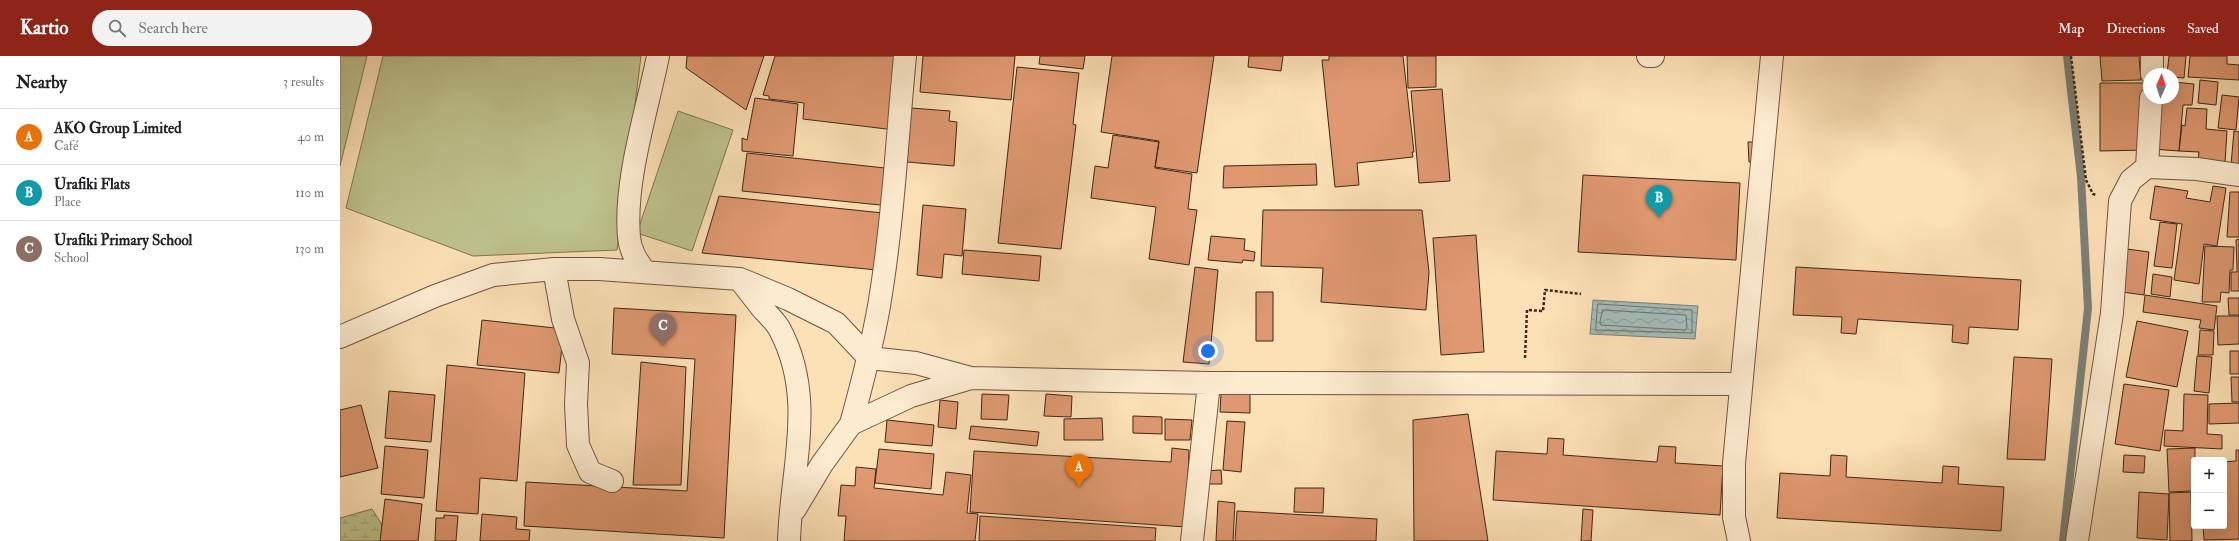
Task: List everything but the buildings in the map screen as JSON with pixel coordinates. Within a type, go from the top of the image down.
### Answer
[{"type":"street","points":[[645,272],[634,257],[629,237],[629,202],[637,151],[658,56]]},
{"type":"street","points":[[790,519],[822,464],[851,424],[869,358],[879,305],[889,232],[905,56]]},
{"type":"street","points":[[1648,56],[1653,56]]},
{"type":"street","points":[[1739,541],[1734,517],[1734,463],[1740,384],[1772,56]]},
{"type":"street","points":[[2152,56],[2152,68]]},
{"type":"street","points":[[2147,167],[2151,104]]},
{"type":"street","points":[[2077,541],[2112,313],[2120,201],[2131,180],[2147,167],[2197,169],[2239,175]]},
{"type":"street","points":[[554,269],[563,319],[578,363],[576,404],[578,445],[590,472],[612,481]]},
{"type":"street","points":[[340,337],[436,296],[493,275],[554,269],[645,272],[740,279],[788,298],[836,323],[869,358],[916,363],[971,378],[1210,383],[1740,384]]},
{"type":"street","points":[[740,279],[778,326],[790,351],[800,398],[799,449],[790,519],[789,541]]},
{"type":"street","points":[[851,424],[911,396],[971,378]]},
{"type":"street","points":[[1192,541],[1210,383]]},
{"type":"path","points":[[2071,56],[2086,180],[2093,194],[2106,199],[2120,201]]},
{"type":"path","points":[[1523,383],[1527,310],[1543,311],[1545,290],[1582,294]]},
{"type":"green space","points":[[340,56],[367,56],[340,166]]},
{"type":"green space","points":[[383,56],[641,56],[617,250],[473,256],[346,208]]},
{"type":"green space","points":[[678,111],[733,130],[692,251],[637,233]]},
{"type":"green space","points":[[372,509],[392,541],[340,541],[340,518]]},
{"type":"water","points":[[1593,300],[1698,306],[1695,339],[1590,334]]},
{"type":"waterway","points":[[2063,541],[2088,308],[2081,177],[2067,56]]},
{"type":"place","name":"Urafiki Flats","points":[[1659,218]]},
{"type":"place","name":"Urafiki Primary School","points":[[663,346]]},
{"type":"place","name":"AKO Group Limited","points":[[1079,487]]}]
